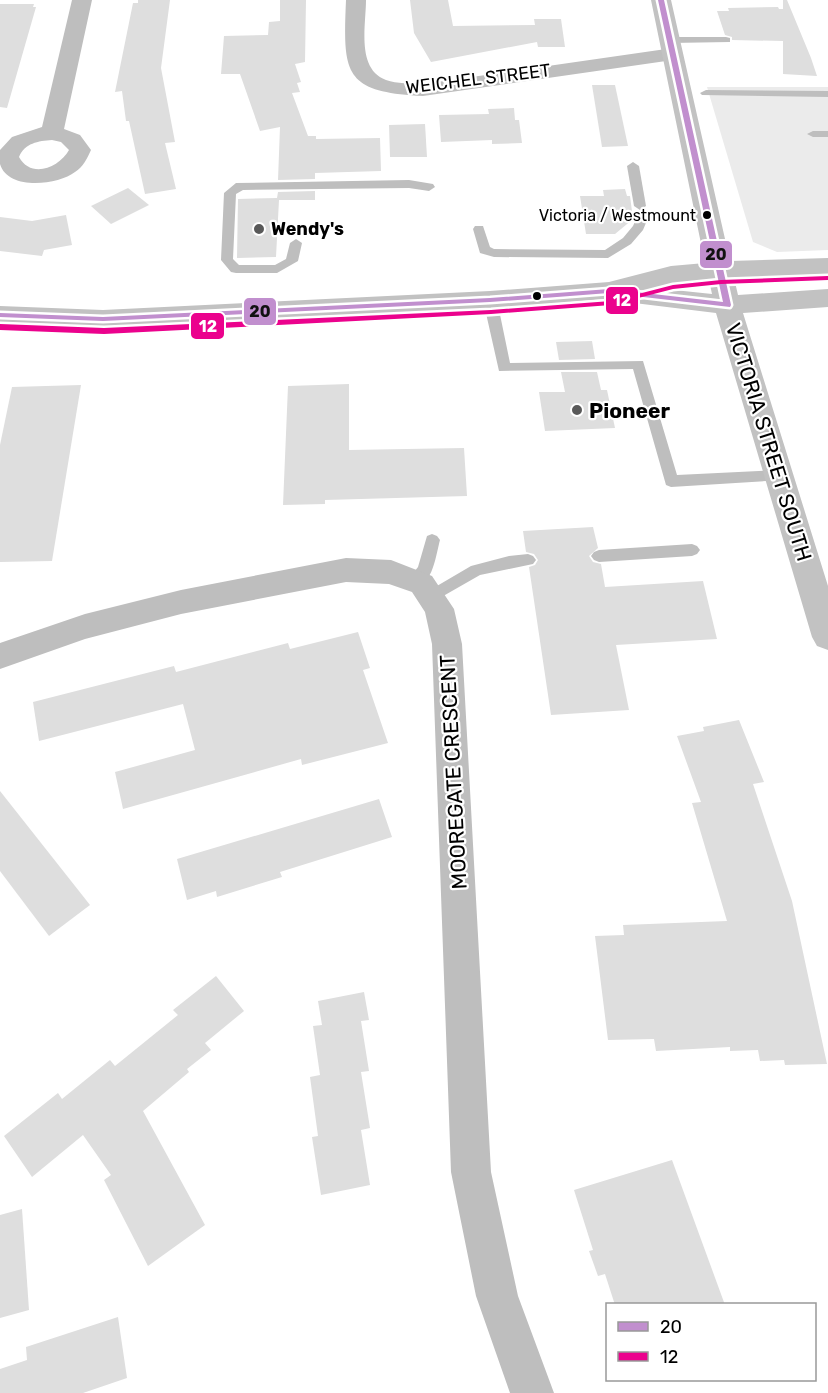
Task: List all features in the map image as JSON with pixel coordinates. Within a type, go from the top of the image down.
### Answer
[{"type":"main road","name":"VICTORIA STREET SOUTH","points":[[662,0],[728,305],[828,637]]},
{"type":"main road","points":[[0,315],[104,319],[490,300],[609,291],[671,275],[720,270],[828,266]]},
{"type":"main road","points":[[609,291],[728,305],[828,298]]},
{"type":"street","points":[[52,133],[82,0]]},
{"type":"street","name":"WEICHEL STREET","points":[[357,0],[358,68],[365,79],[395,90],[423,90],[671,47]]},
{"type":"street","points":[[0,656],[85,627],[181,602],[346,570],[391,572],[423,589]]},
{"type":"street","name":"MOOREGATE CRESCENT","points":[[423,589],[439,609],[447,644],[471,1172],[497,1296],[532,1393]]},
{"type":"lane","points":[[671,47],[726,40]]},
{"type":"lane","points":[[706,93],[828,94]]},
{"type":"lane","points":[[813,134],[828,134]]},
{"type":"lane","points":[[479,229],[484,250],[494,253],[608,254],[627,241],[639,227],[641,212],[633,166]]},
{"type":"lane","points":[[296,243],[292,261],[277,269],[236,269],[227,260],[230,194],[240,186],[409,184],[429,187]]},
{"type":"lane","points":[[490,300],[504,368],[638,364],[671,482],[778,476]]},
{"type":"lane","points":[[432,540],[423,589],[476,570],[508,562],[528,560]]},
{"type":"lane","points":[[599,556],[692,550]]},
{"type":"shaded area","points":[[707,87],[828,87],[828,250],[777,252],[753,242]]},
{"type":"building","points":[[138,0],[170,0],[161,68],[175,142],[165,143],[176,189],[145,194],[129,121],[126,121],[122,91],[115,92],[133,3],[138,3]]},
{"type":"building","points":[[280,0],[306,0],[305,62],[295,64],[301,82],[297,83],[300,92],[292,93],[308,136],[316,136],[316,139],[380,138],[381,171],[315,173],[315,179],[278,180],[280,127],[260,131],[240,74],[221,74],[224,36],[268,35],[269,22],[280,21]]},
{"type":"building","points":[[410,0],[448,0],[453,26],[535,25],[534,19],[561,19],[565,47],[538,47],[537,42],[431,62],[414,33]]},
{"type":"building","points":[[783,0],[787,0],[817,76],[783,74],[783,41],[732,40],[732,37],[725,35],[717,11],[729,11],[728,8],[778,7],[783,9]]},
{"type":"building","points":[[0,4],[34,4],[33,7],[36,7],[7,108],[0,107]]},
{"type":"building","points":[[592,85],[615,85],[628,146],[602,147]]},
{"type":"building","points":[[514,108],[515,120],[519,120],[522,143],[492,144],[492,140],[441,142],[439,115],[489,114],[488,109]]},
{"type":"building","points":[[425,124],[427,157],[390,157],[389,125]]},
{"type":"building","points":[[128,188],[149,205],[111,224],[91,206]]},
{"type":"building","points":[[625,189],[627,196],[630,196],[633,219],[615,234],[586,234],[580,196],[604,196],[603,190]]},
{"type":"building","points":[[315,191],[315,200],[279,200],[276,257],[237,258],[238,199],[277,198],[278,192]]},
{"type":"building","points":[[66,215],[72,245],[44,250],[42,256],[0,251],[0,217],[32,221]]},
{"type":"building","points":[[592,341],[595,359],[559,360],[556,342]]},
{"type":"building","name":"Pioneer","points":[[561,372],[597,372],[601,390],[607,390],[615,428],[545,431],[539,392],[565,392]]},
{"type":"building","points":[[349,384],[349,450],[464,448],[467,496],[325,500],[325,504],[283,505],[288,386]]},
{"type":"building","points":[[81,385],[52,561],[0,562],[0,445],[12,387]]},
{"type":"building","points":[[593,527],[598,548],[589,556],[593,562],[601,564],[605,587],[703,581],[717,639],[616,645],[629,710],[551,715],[529,567],[535,565],[538,560],[534,554],[526,552],[523,531]]},
{"type":"building","points":[[358,632],[370,668],[363,670],[388,743],[302,765],[301,759],[123,809],[115,772],[195,750],[183,704],[39,741],[33,702],[174,666],[176,672],[288,643],[290,649]]},
{"type":"building","points":[[739,720],[764,782],[753,784],[792,901],[827,1064],[785,1065],[784,1060],[760,1061],[758,1050],[730,1051],[730,1047],[656,1051],[654,1039],[608,1040],[595,936],[624,935],[623,925],[727,921],[692,803],[701,802],[677,736],[704,731],[703,727]]},
{"type":"building","points":[[0,791],[90,905],[49,936],[0,871]]},
{"type":"building","points":[[379,799],[392,837],[280,872],[282,877],[217,897],[216,891],[187,900],[177,859]]},
{"type":"building","points":[[216,976],[244,1011],[205,1043],[211,1050],[187,1069],[189,1072],[143,1111],[205,1225],[148,1266],[104,1180],[111,1175],[83,1135],[32,1177],[4,1136],[58,1093],[62,1099],[110,1060],[115,1066],[178,1015],[173,1010]]},
{"type":"building","points":[[364,992],[369,1020],[361,1021],[369,1071],[361,1072],[370,1128],[361,1130],[370,1185],[321,1195],[312,1137],[318,1136],[310,1077],[320,1075],[313,1026],[322,1025],[318,1001]]},
{"type":"building","points":[[672,1160],[724,1303],[614,1303],[605,1274],[598,1276],[589,1251],[593,1250],[574,1190]]},
{"type":"building","points":[[22,1209],[29,1310],[0,1318],[0,1215]]},
{"type":"building","points":[[118,1317],[127,1378],[83,1393],[0,1393],[0,1369],[27,1360],[26,1347]]},
{"type":"transit line","name":"20","points":[[0,315],[103,319],[490,300],[609,291],[727,305],[661,0]]},
{"type":"transit line","name":"12","points":[[0,327],[104,331],[491,312],[611,303],[673,287],[721,282],[828,278]]},
{"type":"place","name":"Victoria / Westmount","points":[[707,215]]},
{"type":"place","name":"Wendy's","points":[[259,229]]},
{"type":"place","name":"Pioneer","points":[[577,410]]}]
